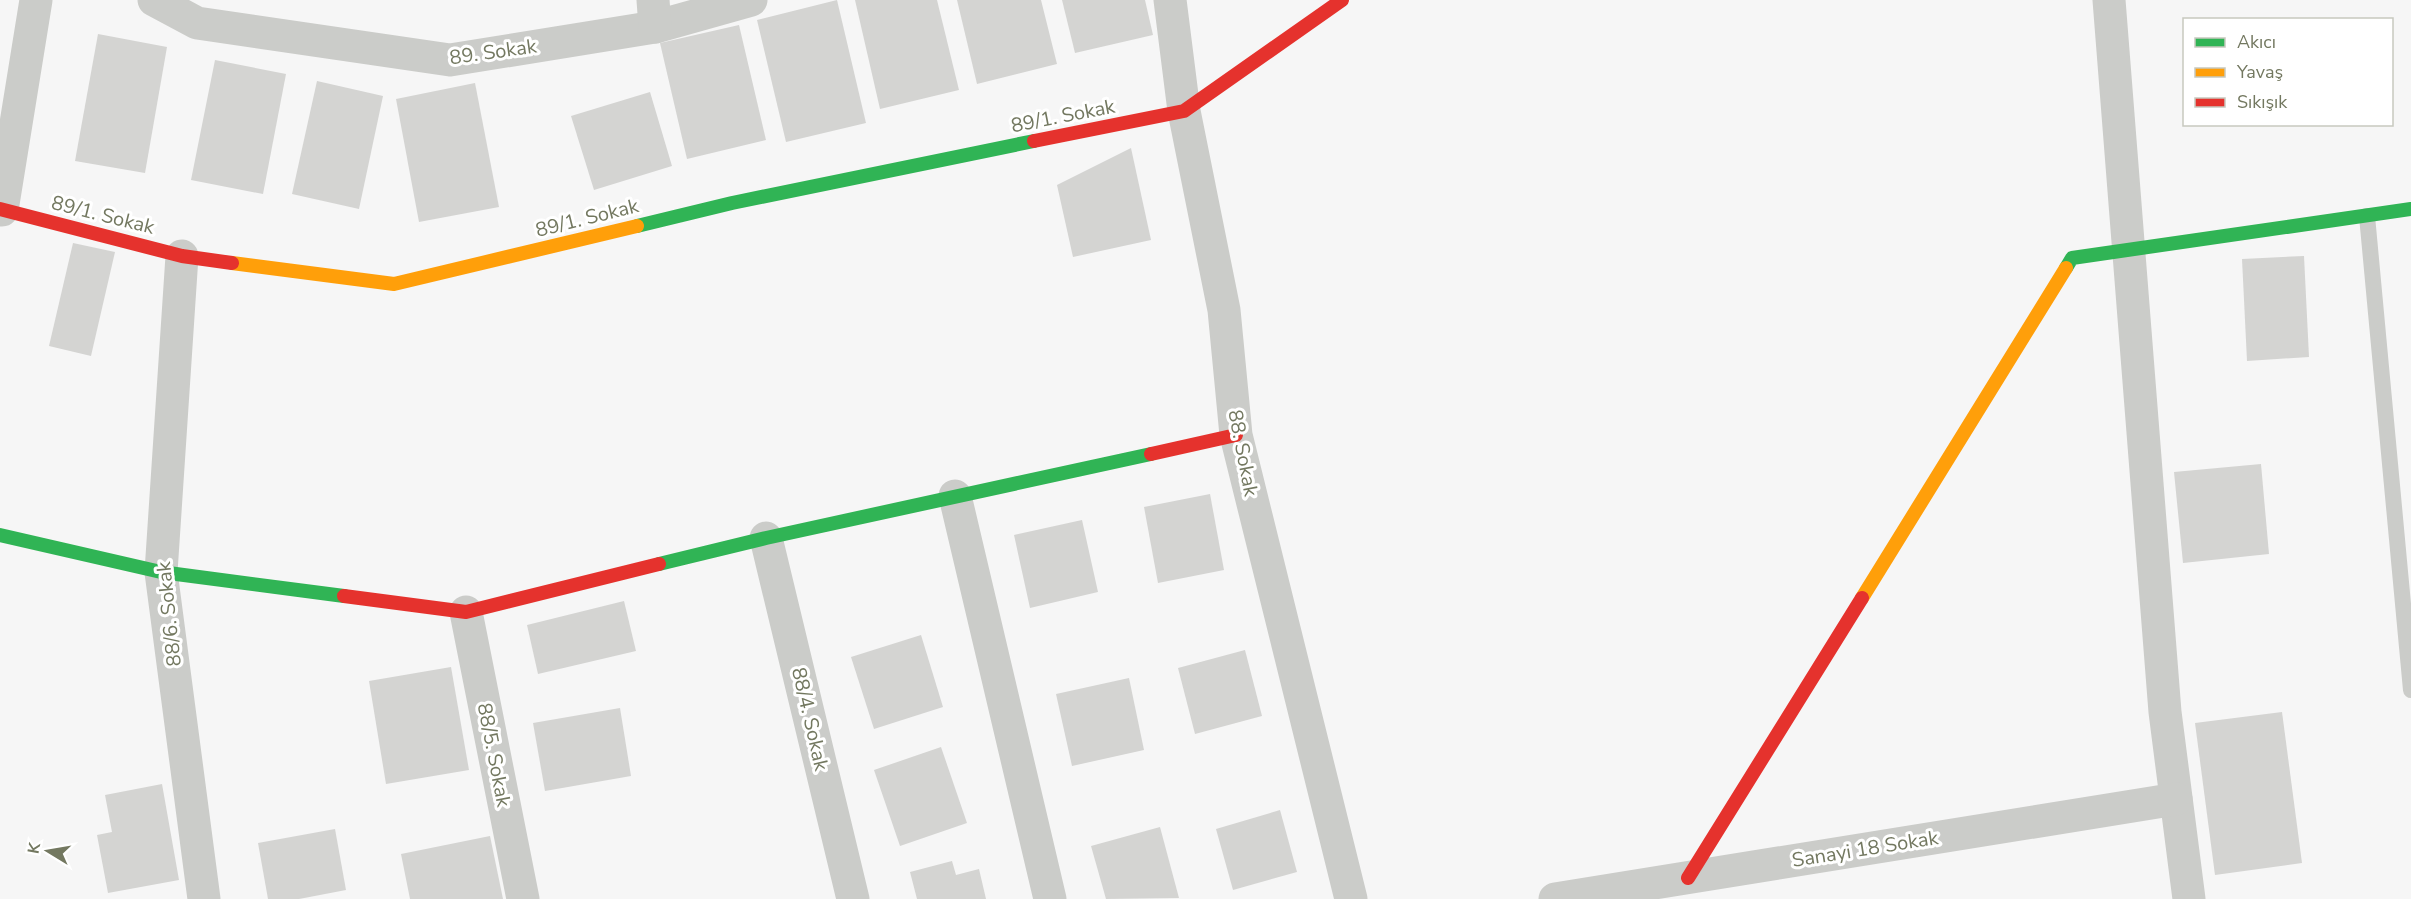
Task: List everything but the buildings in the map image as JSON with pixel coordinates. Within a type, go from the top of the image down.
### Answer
[{"type":"street","points":[[1,209],[36,0]]},
{"type":"street","name":"89. Sokak","points":[[154,0],[197,22],[450,60],[654,14],[751,0]]},
{"type":"street","name":"88. Sokak","points":[[1170,0],[1184,111],[1224,310],[1236,435],[1351,899]]},
{"type":"street","points":[[1184,111],[1342,0]]},
{"type":"street","points":[[2109,0],[2165,712],[2189,899]]},
{"type":"street","name":"89/1. Sokak","points":[[1,209],[182,256],[394,284],[732,203],[1184,111]]},
{"type":"street","points":[[1688,878],[2072,258],[2411,209]]},
{"type":"street","name":"88/6. Sokak","points":[[182,256],[161,572],[204,899]]},
{"type":"street","points":[[0,536],[161,572],[466,612],[766,538],[1236,435]]},
{"type":"street","points":[[955,496],[1050,899]]},
{"type":"street","name":"88/4. Sokak","points":[[766,538],[853,899]]},
{"type":"street","name":"88/5. Sokak","points":[[466,612],[522,899]]},
{"type":"street","name":"Sanayi 18 Sokak","points":[[1555,899],[2176,799]]},
{"type":"lane","points":[[2367,216],[2411,690]]},
{"type":"traffic: fast","points":[[637,226],[732,203],[1034,141]]},
{"type":"traffic: fast","points":[[2066,268],[2072,258],[2411,209]]},
{"type":"traffic: fast","points":[[659,564],[766,538],[1151,454]]},
{"type":"traffic: fast","points":[[0,535],[161,572],[344,596]]},
{"type":"traffic: slow","points":[[232,263],[394,284],[637,226]]},
{"type":"traffic: slow","points":[[1862,598],[2066,268]]},
{"type":"traffic: jam","points":[[1034,141],[1184,111],[1342,0]]},
{"type":"traffic: jam","points":[[0,209],[182,256],[232,263]]},
{"type":"traffic: jam","points":[[1151,454],[1236,435]]},
{"type":"traffic: jam","points":[[344,596],[466,612],[659,564]]},
{"type":"traffic: jam","points":[[1688,878],[1862,598]]}]
